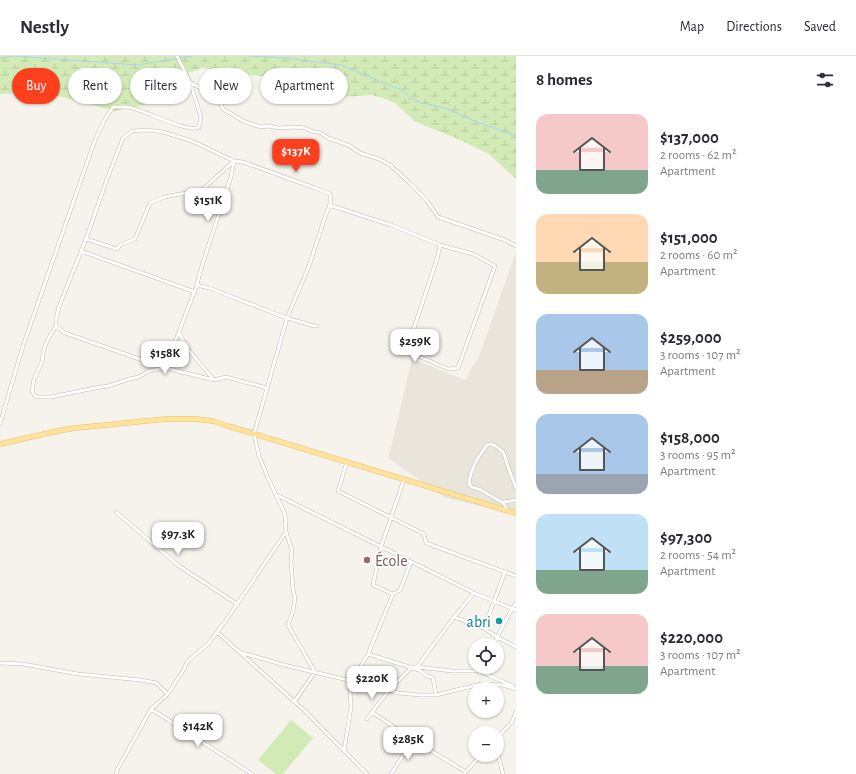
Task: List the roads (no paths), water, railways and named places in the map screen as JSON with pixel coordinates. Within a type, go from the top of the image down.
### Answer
[{"type":"main road","points":[[0,444],[52,432],[80,428],[166,419],[190,418],[206,420],[516,513]]},
{"type":"street","points":[[177,56],[183,68]]},
{"type":"street","points":[[191,83],[211,94],[219,100],[222,108],[245,122],[261,127],[271,126],[278,128],[305,128],[311,132],[321,133],[328,138],[348,146],[360,154],[379,159],[390,165],[411,184],[427,201],[438,217],[505,240],[516,246]]},
{"type":"street","points":[[0,424],[22,349],[95,140],[104,121],[112,107],[129,107],[170,123],[196,129],[199,127],[201,116],[191,85]]},
{"type":"street","points":[[165,368],[149,371],[139,377],[108,386],[51,397],[38,397],[35,396],[32,391],[34,379],[42,362],[46,343],[56,326],[56,318],[60,304],[82,251],[123,138],[132,131],[147,130],[163,132],[192,141],[234,161],[243,162],[330,194],[331,202],[309,266],[287,318],[254,434],[259,456],[285,514],[286,532],[292,550],[293,590],[295,598],[293,611],[288,625],[315,672]]},
{"type":"street","points":[[86,239],[117,249],[120,245],[135,239],[150,202],[164,196],[202,190],[234,161]]},
{"type":"street","points":[[165,368],[195,292],[200,272],[231,177],[234,161]]},
{"type":"street","points":[[329,205],[390,225],[440,245],[473,254],[495,266],[458,368],[448,369],[416,355],[409,343],[437,259],[440,245]]},
{"type":"street","points":[[82,251],[195,292]]},
{"type":"street","points":[[197,285],[209,288],[287,318],[317,326]]},
{"type":"street","points":[[56,326],[65,332],[165,368],[214,380],[226,377],[267,388]]},
{"type":"street","points":[[179,332],[186,347],[214,380]]},
{"type":"street","points":[[509,511],[503,503],[481,490],[472,487],[470,484],[470,478],[476,462],[488,444],[492,444],[499,448],[503,453],[516,488]]},
{"type":"street","points":[[347,462],[338,491],[424,534],[426,543],[516,576]]},
{"type":"street","points":[[393,594],[373,585],[381,547],[404,479]]},
{"type":"street","points":[[275,494],[474,593],[516,610]]},
{"type":"street","points":[[503,503],[506,501],[516,500]]},
{"type":"street","points":[[116,512],[179,566],[237,604]]},
{"type":"street","points":[[116,774],[151,709],[168,694],[187,662],[208,644],[286,532]]},
{"type":"street","points":[[344,752],[351,707],[350,690],[352,681],[368,654],[393,594],[400,590],[411,562]]},
{"type":"street","points":[[484,628],[506,572]]},
{"type":"street","points":[[417,667],[474,593]]},
{"type":"street","points":[[497,636],[516,603]]},
{"type":"street","points":[[454,617],[484,628],[516,647]]},
{"type":"street","points":[[217,632],[305,711],[366,774]]},
{"type":"street","points":[[239,652],[352,681],[363,680],[398,693],[420,696],[436,695],[481,684],[502,685],[516,688]]},
{"type":"street","points":[[368,654],[412,667],[433,678],[436,695]]},
{"type":"street","points":[[0,663],[23,664],[78,674],[141,680],[156,683],[168,694]]},
{"type":"street","points":[[367,718],[389,690],[412,667],[452,671],[468,670]]},
{"type":"street","points":[[294,702],[315,672]]},
{"type":"street","points":[[487,674],[516,688]]},
{"type":"street","points":[[151,709],[252,774]]},
{"type":"street","points":[[372,712],[465,773],[475,762]]},
{"type":"street","points":[[504,731],[512,722],[516,712]]},
{"type":"street","points":[[392,774],[413,740]]},
{"type":"street","points":[[500,762],[503,774]]},
{"type":"waterway","points":[[0,58],[14,56],[137,65],[176,59]]},
{"type":"waterway","points":[[180,58],[192,56]]},
{"type":"waterway","points":[[249,56],[285,58],[341,65],[401,90],[410,99],[416,99],[419,103],[445,108],[477,122],[516,136]]},
{"type":"place","name":"École","points":[[367,560]]},
{"type":"place","name":"abri","points":[[499,621]]}]
